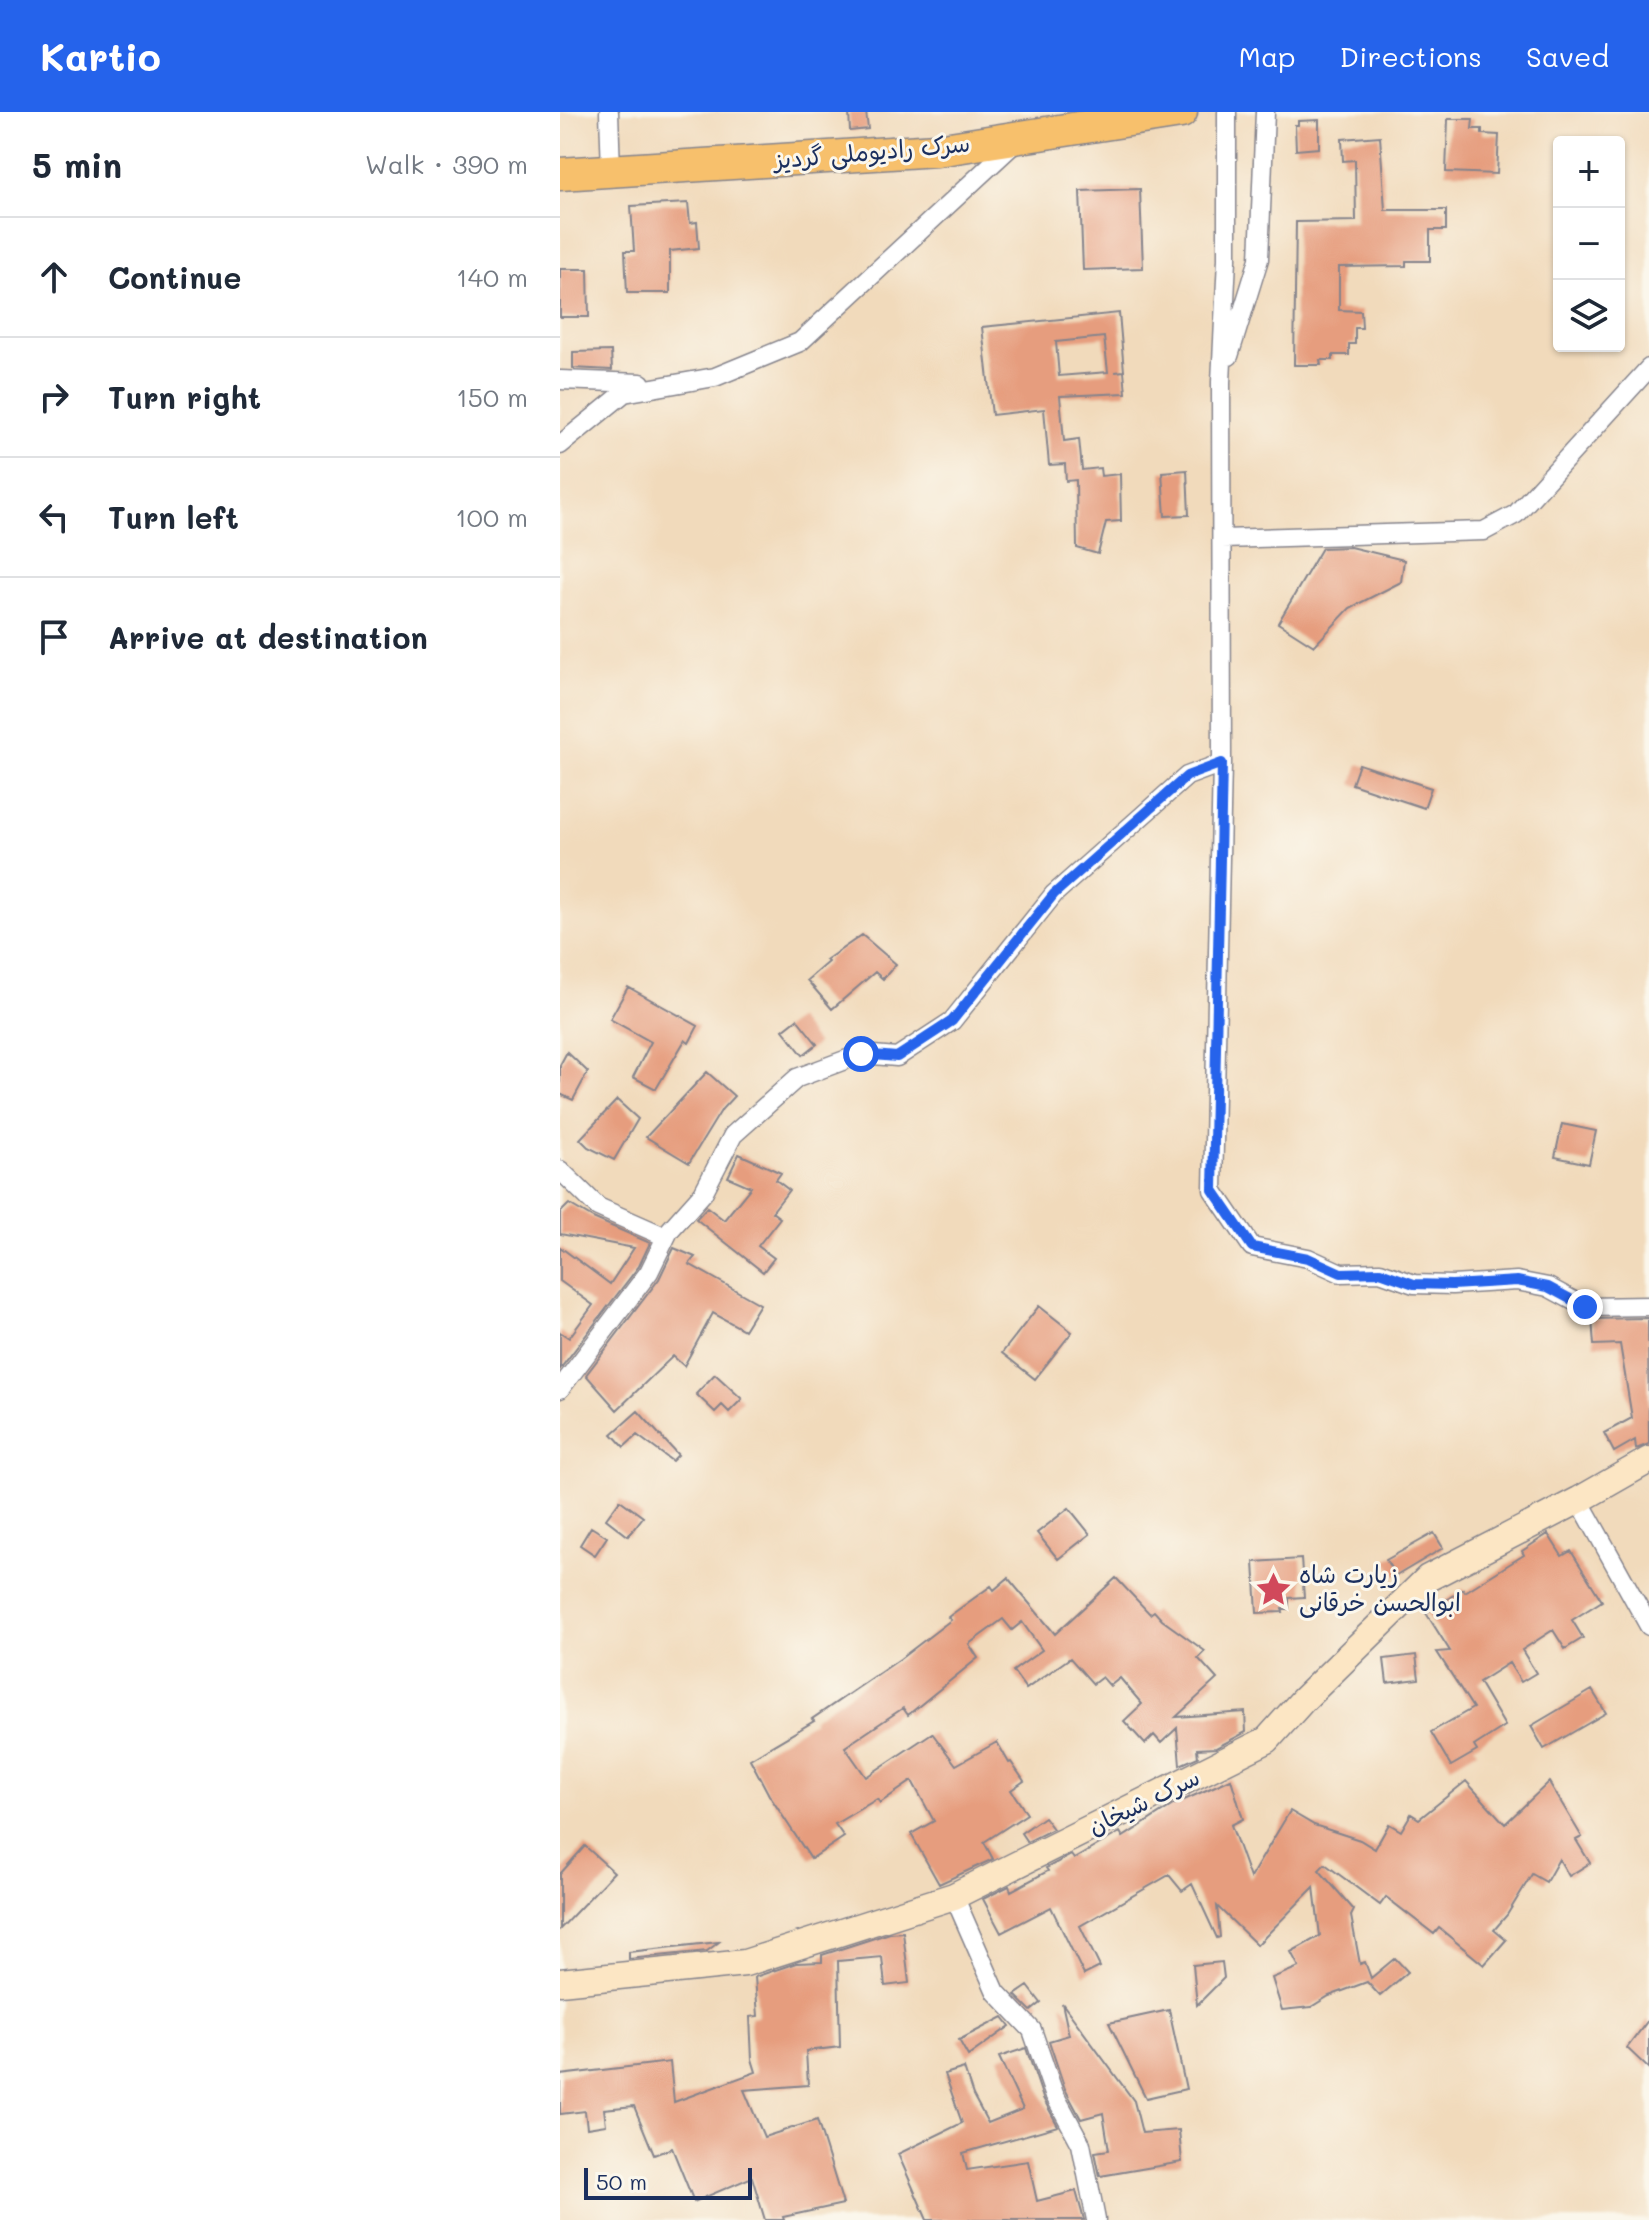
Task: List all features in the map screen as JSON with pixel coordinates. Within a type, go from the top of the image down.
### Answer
[{"type":"highway","name":"سرک رادیوملی گردیز","points":[[560,174],[937,150],[1181,112]]},
{"type":"street","points":[[609,112],[611,171]]},
{"type":"street","points":[[1227,112],[1227,259],[1221,382],[1222,763],[1213,1190],[1252,1247],[1308,1258],[1341,1273],[1380,1272],[1414,1284],[1517,1281],[1548,1287],[1585,1307],[1649,1306]]},
{"type":"street","points":[[1221,382],[1259,259],[1265,112]]},
{"type":"street","points":[[560,445],[624,393],[715,377],[800,342],[1022,137]]},
{"type":"street","points":[[1222,539],[1484,531],[1516,514],[1649,368]]},
{"type":"street","points":[[560,380],[673,384]]},
{"type":"street","points":[[560,1389],[649,1272],[666,1237],[703,1193],[733,1135],[797,1078],[861,1054],[897,1057],[952,1021],[1054,894],[1187,776],[1222,763]]},
{"type":"street","points":[[560,1170],[598,1207],[666,1237]]},
{"type":"street","name":"سرک شیخان","points":[[560,1982],[745,1963],[954,1896],[1267,1740],[1303,1700],[1428,1578],[1649,1460]]},
{"type":"street","points":[[1579,1500],[1649,1626]]},
{"type":"street","points":[[954,1896],[996,1992],[1032,2030],[1054,2094],[1081,2144],[1096,2220]]},
{"type":"building","points":[[866,112],[868,129],[850,131],[849,113]]},
{"type":"building","points":[[1448,119],[1473,119],[1472,129],[1482,129],[1482,134],[1499,135],[1497,174],[1446,172]]},
{"type":"building","points":[[1319,120],[1319,148],[1296,150],[1295,125],[1298,121]]},
{"type":"building","points":[[1380,136],[1385,210],[1446,210],[1446,230],[1430,230],[1430,261],[1406,261],[1406,266],[1339,267],[1339,310],[1361,311],[1362,328],[1355,328],[1355,344],[1349,344],[1349,355],[1333,355],[1333,360],[1320,360],[1321,365],[1294,365],[1296,222],[1356,221],[1355,160],[1343,161],[1342,139]]},
{"type":"building","points":[[1140,189],[1143,268],[1083,270],[1080,191]]},
{"type":"building","points":[[688,203],[690,223],[697,222],[699,248],[670,251],[670,293],[627,293],[625,251],[634,251],[631,206]]},
{"type":"building","points":[[560,269],[588,269],[589,317],[560,317]]},
{"type":"building","points":[[1119,313],[1126,393],[1060,396],[1064,441],[1079,439],[1082,470],[1100,468],[1101,476],[1120,474],[1121,521],[1106,522],[1098,554],[1077,548],[1076,480],[1066,481],[1065,464],[1049,465],[1044,409],[992,415],[982,327]],"holes":[[[1104,337],[1108,372],[1059,376],[1056,342]]]},
{"type":"building","points":[[611,351],[612,370],[573,368],[573,352]]},
{"type":"building","points":[[1187,470],[1189,515],[1165,516],[1162,472]]},
{"type":"building","points":[[1350,547],[1404,560],[1401,582],[1350,608],[1314,646],[1278,623],[1322,548]]},
{"type":"building","points":[[1359,764],[1431,788],[1424,808],[1352,784]]},
{"type":"building","points":[[862,935],[896,964],[883,979],[875,972],[832,1009],[807,980],[828,962],[826,960]]},
{"type":"building","points":[[628,987],[698,1026],[689,1043],[685,1040],[656,1089],[633,1077],[651,1042],[610,1019]]},
{"type":"building","points":[[797,1019],[817,1044],[803,1055],[783,1030]]},
{"type":"building","points":[[567,1052],[588,1072],[573,1100],[560,1094],[560,1065]]},
{"type":"building","points":[[707,1072],[734,1096],[722,1109],[689,1163],[646,1137]]},
{"type":"building","points":[[617,1100],[638,1119],[614,1160],[588,1147],[580,1139]]},
{"type":"building","points":[[1562,1124],[1596,1131],[1589,1164],[1555,1157]]},
{"type":"building","points":[[739,1154],[781,1173],[776,1180],[789,1190],[772,1212],[780,1218],[758,1246],[774,1258],[763,1272],[696,1219],[707,1207],[724,1220],[751,1187],[728,1177]]},
{"type":"building","points":[[569,1204],[650,1243],[639,1266],[560,1369],[560,1332],[569,1338],[593,1305],[560,1281],[560,1247],[610,1284],[634,1248],[560,1234],[560,1213]]},
{"type":"building","points":[[674,1248],[695,1257],[689,1264],[760,1304],[744,1330],[713,1313],[684,1366],[673,1356],[617,1410],[586,1375],[659,1279]]},
{"type":"building","points":[[1039,1306],[1072,1332],[1035,1379],[1002,1353]]},
{"type":"building","points":[[1648,1318],[1649,1444],[1636,1449],[1635,1440],[1614,1452],[1604,1433],[1632,1418],[1620,1344],[1594,1345],[1592,1319]]},
{"type":"building","points":[[715,1374],[742,1399],[729,1412],[722,1405],[715,1412],[696,1394]]},
{"type":"building","points":[[638,1411],[678,1455],[672,1461],[637,1435],[624,1447],[612,1434]]},
{"type":"building","points":[[620,1500],[643,1517],[628,1536],[606,1519]]},
{"type":"building","points":[[1069,1508],[1090,1534],[1058,1559],[1037,1533]]},
{"type":"building","points":[[591,1527],[607,1537],[595,1555],[580,1545]]},
{"type":"building","points":[[1434,1533],[1443,1548],[1396,1576],[1386,1560]]},
{"type":"building","points":[[1548,1534],[1562,1556],[1571,1551],[1602,1601],[1572,1620],[1583,1638],[1565,1649],[1553,1630],[1522,1650],[1536,1673],[1521,1682],[1509,1663],[1479,1682],[1505,1726],[1474,1746],[1477,1751],[1451,1766],[1431,1732],[1473,1708],[1437,1652],[1450,1651],[1426,1613],[1524,1555],[1522,1551]]},
{"type":"building","points":[[1301,1559],[1304,1597],[1289,1598],[1289,1609],[1282,1609],[1283,1612],[1257,1613],[1254,1562]]},
{"type":"building","points":[[1008,1578],[1055,1634],[1116,1578],[1150,1614],[1154,1611],[1205,1651],[1198,1658],[1217,1679],[1176,1717],[1245,1712],[1246,1732],[1216,1748],[1197,1749],[1198,1757],[1180,1765],[1177,1728],[1161,1743],[1154,1735],[1145,1744],[1124,1721],[1142,1704],[1120,1678],[1110,1686],[1102,1677],[1093,1684],[1070,1658],[1026,1689],[1013,1671],[1042,1650],[1022,1622],[1012,1630],[1003,1619],[969,1644],[978,1658],[908,1715],[903,1708],[845,1747],[866,1777],[932,1733],[956,1765],[997,1742],[1024,1781],[1011,1790],[1027,1814],[984,1842],[993,1859],[939,1884],[911,1834],[934,1821],[912,1781],[880,1803],[877,1799],[835,1824],[844,1837],[811,1859],[769,1795],[750,1759],[814,1721],[812,1719],[951,1620],[948,1617],[991,1586],[994,1590]]},
{"type":"building","points":[[1416,1655],[1419,1679],[1387,1683],[1384,1659]]},
{"type":"building","points":[[1592,1690],[1606,1713],[1544,1749],[1531,1726]]},
{"type":"building","points":[[1231,1779],[1243,1819],[1231,1825],[1250,1878],[1290,1811],[1314,1825],[1360,1840],[1375,1849],[1389,1824],[1401,1831],[1411,1814],[1419,1819],[1466,1781],[1505,1824],[1549,1782],[1582,1837],[1576,1840],[1590,1863],[1569,1876],[1559,1859],[1546,1882],[1532,1874],[1494,1930],[1506,1940],[1484,1965],[1439,1928],[1434,1934],[1386,1897],[1380,1905],[1325,1864],[1319,1870],[1354,1910],[1351,1916],[1360,1964],[1365,1962],[1371,1978],[1395,1958],[1408,1972],[1380,1996],[1367,1982],[1329,1996],[1311,2007],[1282,2010],[1272,1978],[1299,1967],[1291,1952],[1320,1936],[1314,1887],[1257,1945],[1217,1906],[1220,1937],[1217,1938],[1192,1884],[1182,1891],[1169,1875],[1080,1926],[1100,1967],[1084,1975],[1051,1907],[1001,1933],[983,1899],[1009,1886],[1011,1891],[1048,1871],[1046,1868],[1071,1855],[1074,1859],[1120,1832],[1123,1837],[1173,1805]]},
{"type":"building","points":[[1044,1817],[1053,1829],[1027,1842],[1021,1833]]},
{"type":"building","points":[[585,1846],[614,1872],[560,1929],[560,1874]]},
{"type":"building","points":[[903,1932],[909,1983],[885,1986],[882,1957],[838,1961],[840,2047],[806,2051],[808,2085],[744,2090],[764,2137],[817,2120],[843,2204],[783,2217],[784,2220],[765,2220],[752,2177],[694,2202],[672,2148],[654,2155],[634,2106],[604,2109],[606,2125],[587,2128],[585,2111],[560,2114],[560,2075],[670,2062],[674,2102],[756,2072],[752,2059],[750,2017],[758,2016],[755,1977],[796,1963],[822,1962],[822,1955],[890,1933]]},
{"type":"building","points":[[719,1942],[707,1951],[629,1959],[629,1952]]},
{"type":"building","points":[[1222,1962],[1224,1978],[1197,2005],[1193,1965]]},
{"type":"building","points":[[1028,1986],[1041,2003],[1031,2011],[1015,1995]]},
{"type":"building","points":[[1062,2003],[1134,2101],[1142,2133],[1179,2130],[1182,2162],[1100,2176],[1095,2152],[1109,2150],[1103,2113],[1081,2119],[1065,2089],[1049,2041],[1069,2035]]},
{"type":"building","points":[[1169,2010],[1186,2089],[1146,2098],[1109,2023]]},
{"type":"building","points":[[1003,2017],[1010,2026],[968,2056],[959,2040]]},
{"type":"building","points":[[1649,2019],[1649,2069],[1627,2048]]},
{"type":"building","points":[[1026,2048],[1043,2098],[1058,2126],[963,2153],[967,2170],[1028,2161],[1037,2201],[1076,2191],[1084,2220],[927,2220],[898,2154],[962,2123],[945,2074],[964,2068],[973,2095],[988,2123],[1023,2109],[999,2057]]},
{"type":"place","name":"زیارت شاه ابوالحسن خرقانی","points":[[1273,1589]]},
{"type":"route","points":[[861,1054],[897,1057],[952,1021],[1054,894],[1187,776],[1222,763],[1213,1190],[1252,1247],[1308,1258],[1341,1273],[1380,1272],[1414,1284],[1517,1281],[1548,1287],[1585,1307]]}]
